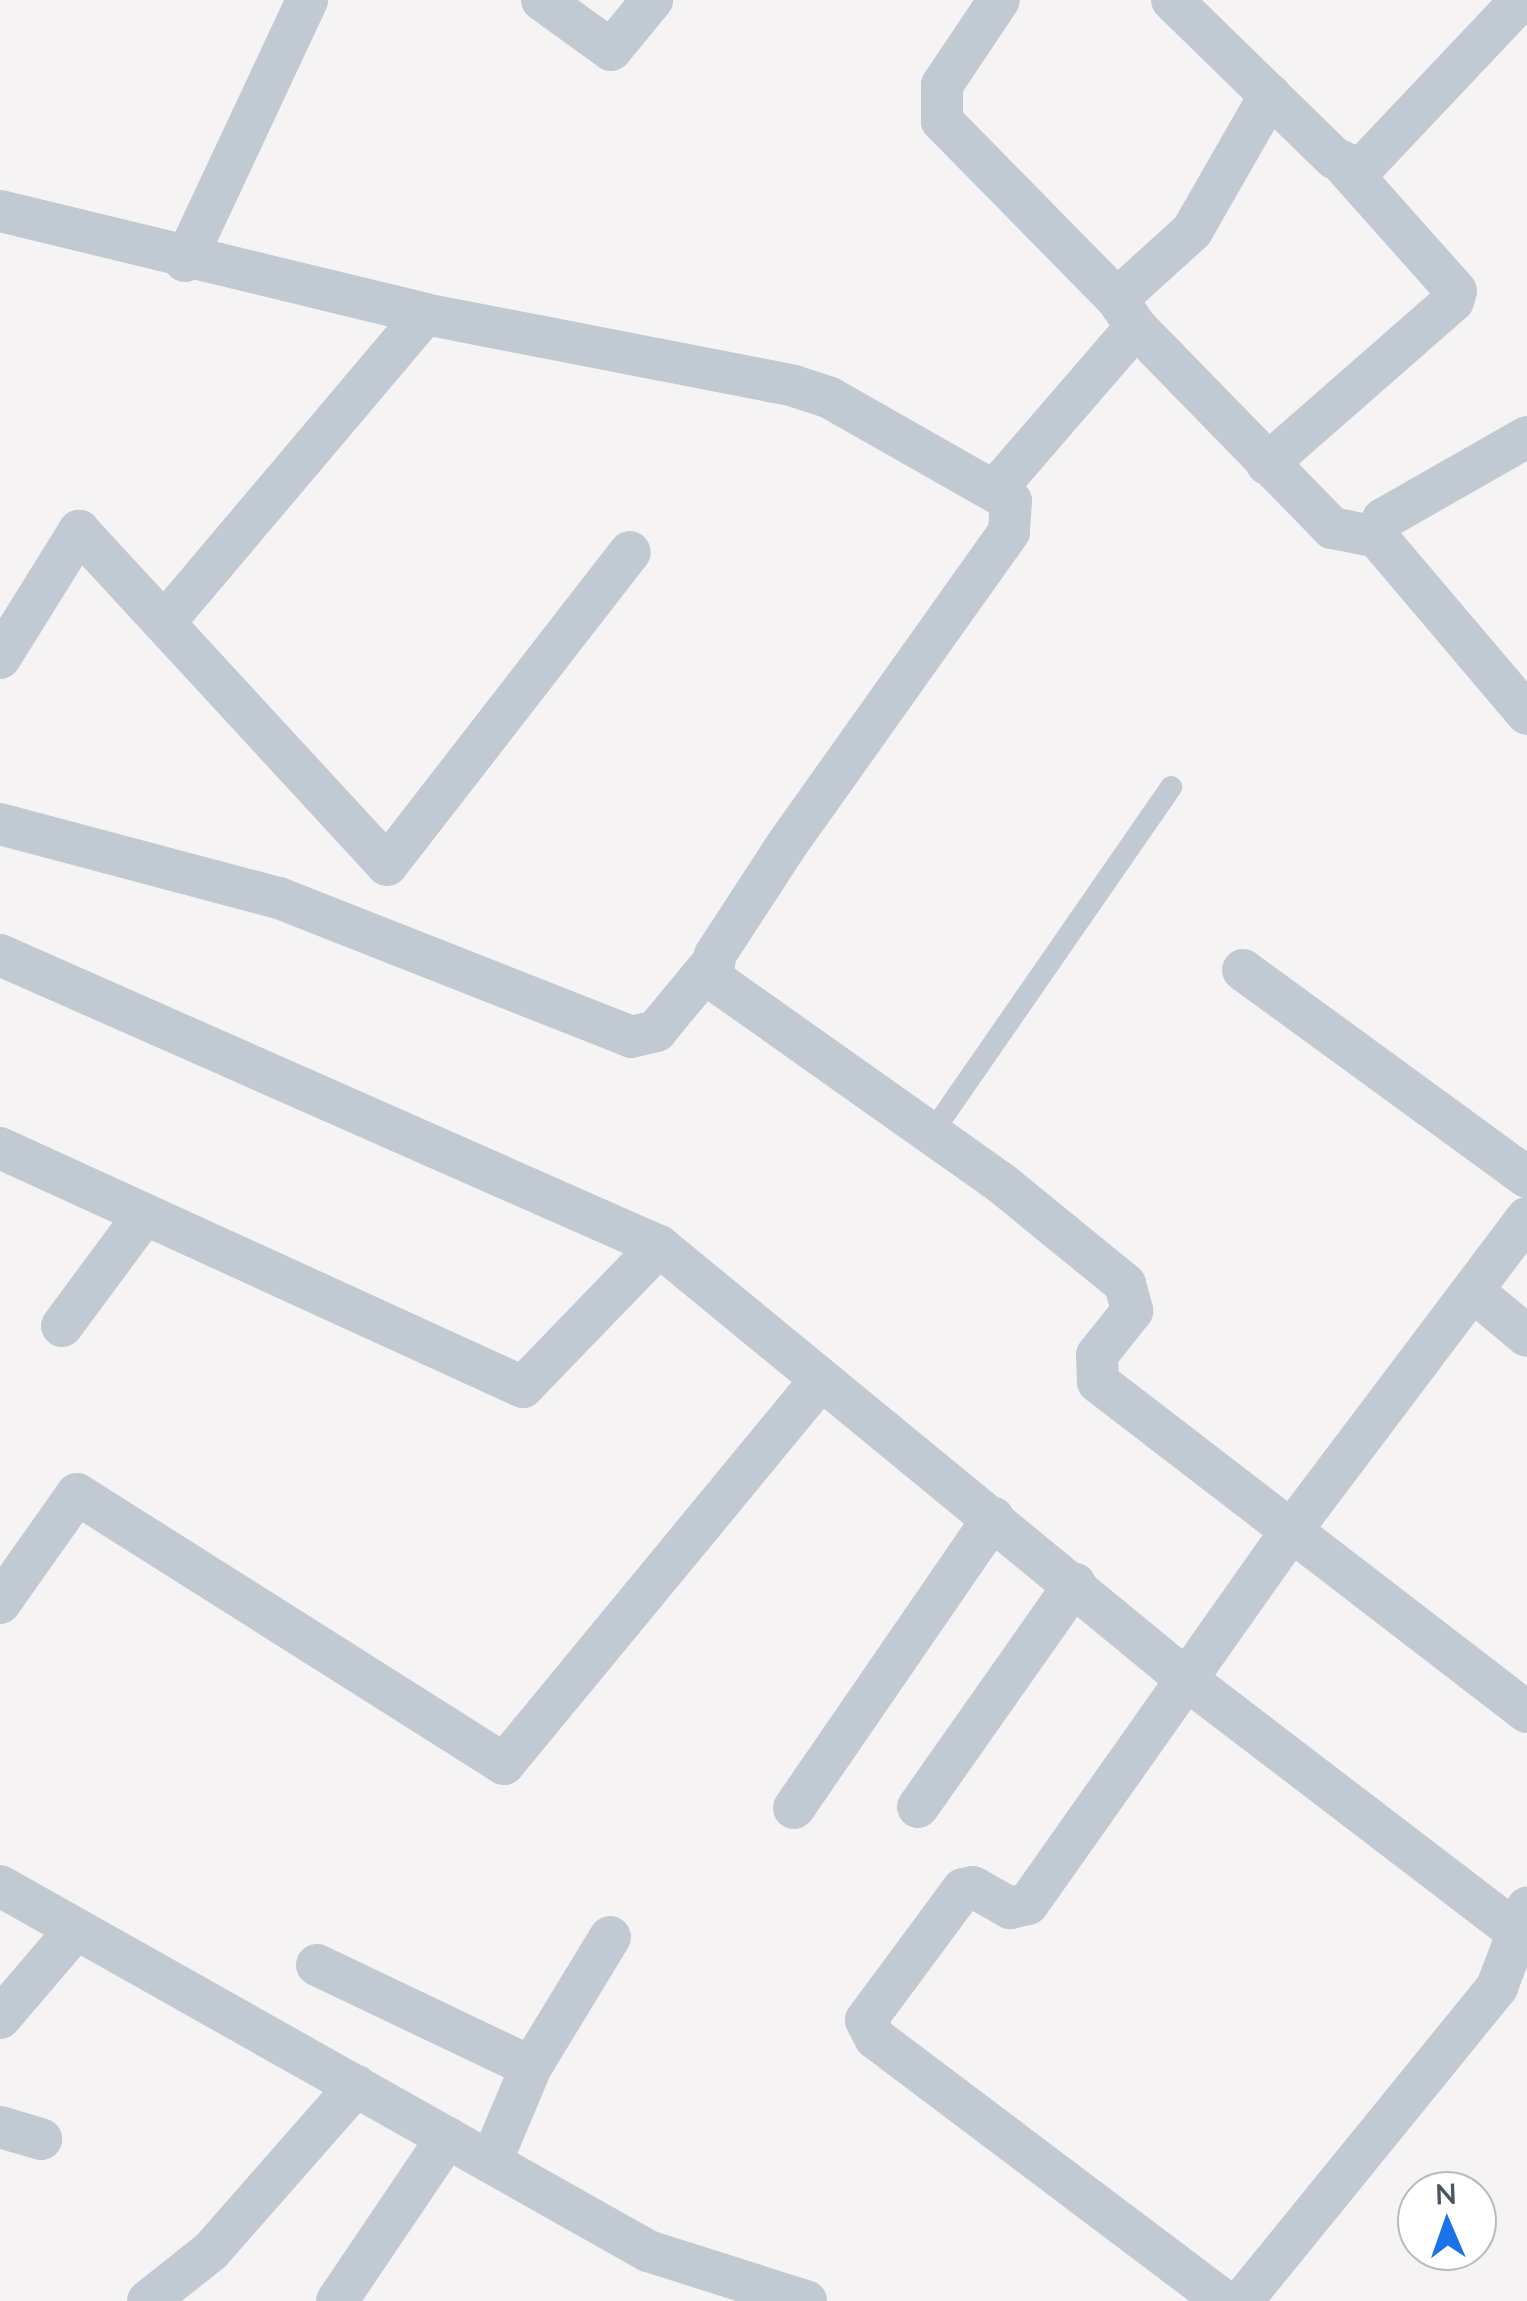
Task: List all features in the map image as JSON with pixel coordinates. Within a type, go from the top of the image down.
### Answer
[{"type":"street","points":[[186,261],[307,0]]},
{"type":"street","points":[[542,0],[611,50],[652,0]]},
{"type":"street","points":[[999,0],[942,85],[942,121],[1266,464],[1332,528],[1377,537],[1527,714]]},
{"type":"street","points":[[1172,0],[1343,164],[1456,291],[1453,301],[1266,464]]},
{"type":"street","points":[[1343,164],[1366,164],[1521,0]]},
{"type":"street","points":[[996,489],[1192,231],[1270,95]]},
{"type":"street","points":[[0,211],[186,261],[425,314],[794,386],[830,398],[996,489],[1011,501],[1009,532],[786,846],[709,967],[656,1031],[632,1037],[279,898],[0,824]]},
{"type":"street","points":[[164,623],[425,314]]},
{"type":"street","points":[[1377,537],[1383,520],[1527,437]]},
{"type":"street","points":[[0,658],[79,531],[387,865],[630,552]]},
{"type":"street","points":[[0,956],[659,1246],[1186,1679],[1523,1926],[1497,1986],[1242,2301]]},
{"type":"street","points":[[709,967],[726,991],[931,1134],[1125,1284],[1132,1312],[1097,1355],[1098,1382],[1294,1527],[1527,1712]]},
{"type":"street","points":[[1243,970],[1527,1176]]},
{"type":"street","points":[[0,1148],[523,1387],[659,1246]]},
{"type":"street","points":[[62,1326],[145,1214]]},
{"type":"street","points":[[1224,2301],[866,2026],[964,1889],[973,1887],[1010,1908],[1028,1904],[1294,1527],[1527,1218]]},
{"type":"street","points":[[1473,1291],[1527,1336]]},
{"type":"street","points":[[0,1603],[77,1494],[504,1764],[820,1380]]},
{"type":"street","points":[[794,1808],[993,1518]]},
{"type":"street","points":[[918,1807],[1075,1584]]},
{"type":"street","points":[[0,1886],[648,2251],[806,2301]]},
{"type":"street","points":[[0,2018],[76,1929]]},
{"type":"street","points":[[490,2162],[531,2067],[610,1938]]},
{"type":"street","points":[[316,1964],[531,2067]]},
{"type":"street","points":[[148,2301],[211,2251],[356,2086]]},
{"type":"street","points":[[0,2127],[41,2139]]},
{"type":"street","points":[[337,2301],[447,2138]]},
{"type":"lane","points":[[931,1134],[1171,787]]}]
